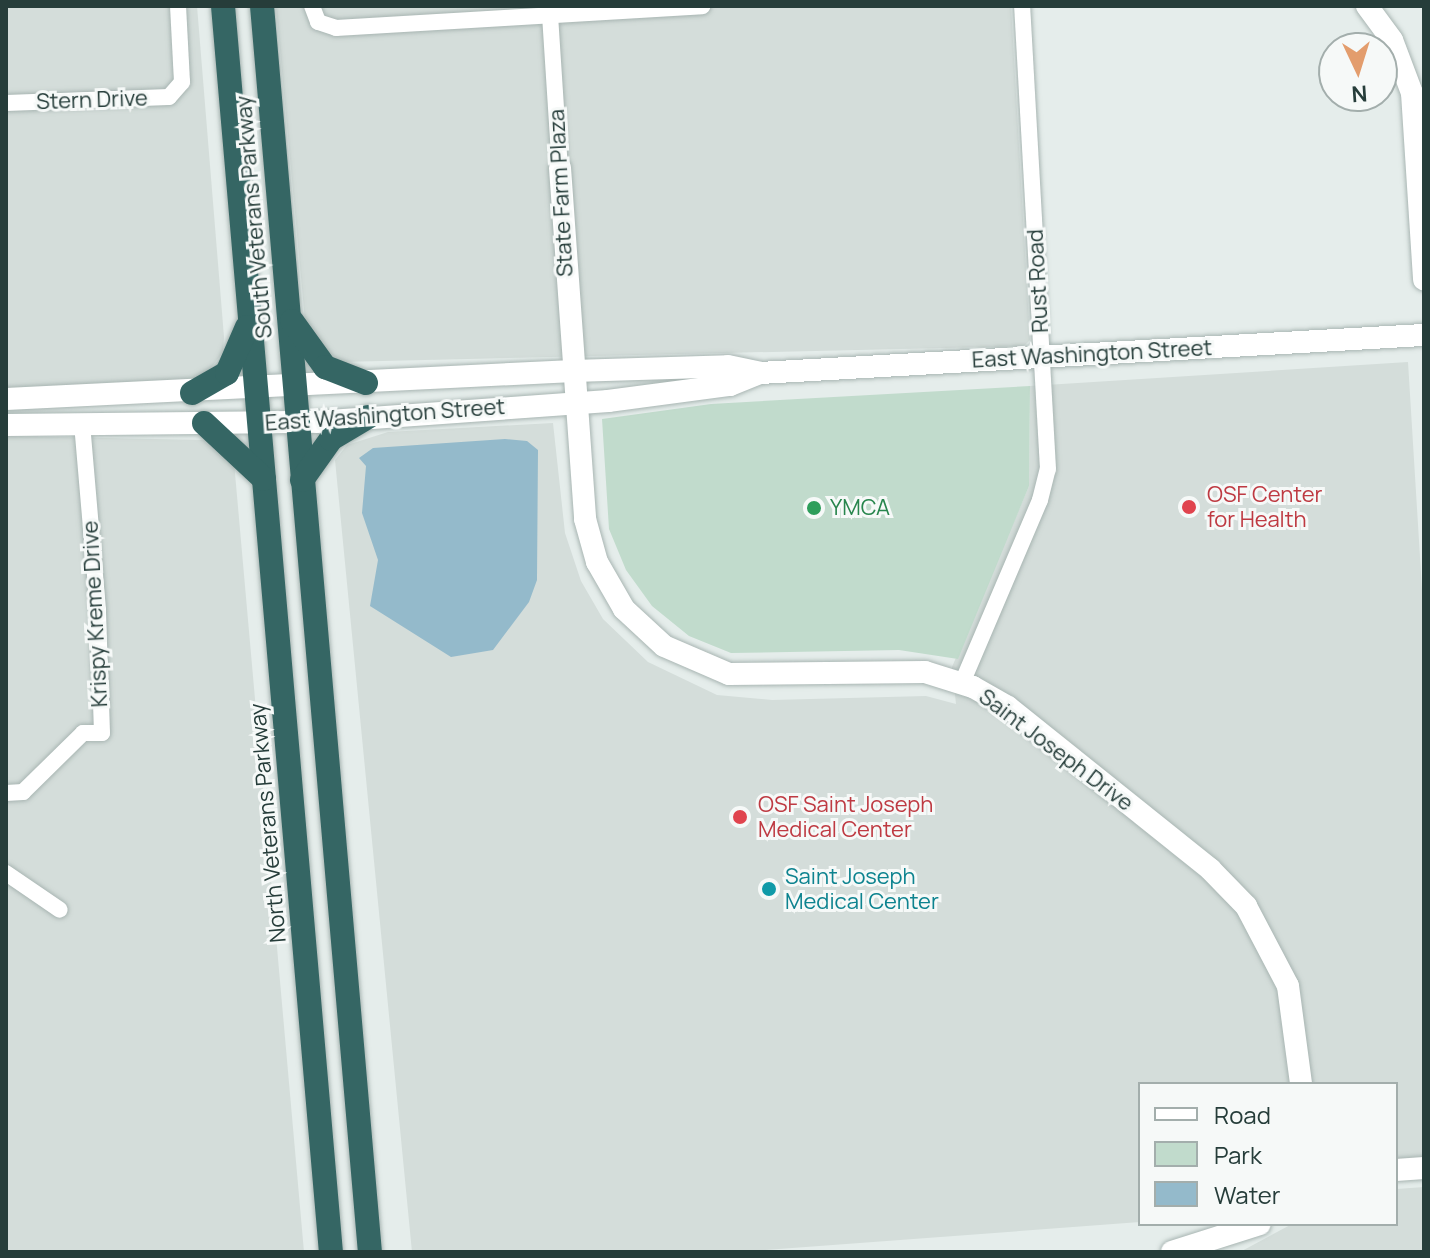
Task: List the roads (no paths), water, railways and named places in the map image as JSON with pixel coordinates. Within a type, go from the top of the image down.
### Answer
[{"type":"highway","name":"South Veterans Parkway","points":[[223,6],[257,390]]},
{"type":"highway","name":"South Veterans Parkway","points":[[262,6],[297,423]]},
{"type":"highway","points":[[289,314],[302,340],[325,367],[366,383]]},
{"type":"highway","points":[[192,393],[227,373],[250,317]]},
{"type":"highway","name":"North Veterans Parkway","points":[[257,390],[326,1246]]},
{"type":"highway","points":[[302,480],[331,439],[368,417]]},
{"type":"highway","points":[[204,423],[264,479]]},
{"type":"highway","points":[[297,423],[373,1247]]},
{"type":"main road","points":[[1367,6],[1392,40],[1412,93],[1424,280]]},
{"type":"main road","name":"State Farm Plaza","points":[[560,168],[573,371]]},
{"type":"main road","name":"East Washington Street","points":[[6,399],[257,390],[573,371],[728,366],[760,373],[1424,335]]},
{"type":"main road","name":"Saint Joseph Drive","points":[[573,371],[592,547],[613,593],[653,639],[687,659],[729,674],[788,677],[900,670],[962,683],[1008,707],[1210,869],[1246,906],[1288,986],[1301,1082]]},
{"type":"main road","name":"East Washington Street","points":[[6,425],[297,423],[577,403],[730,385],[760,373]]},
{"type":"main road","points":[[1398,1170],[1424,1168]]},
{"type":"main road","points":[[1172,1252],[1254,1226]]},
{"type":"street","name":"Stern Drive","points":[[6,103],[149,99],[176,92],[183,69],[178,6]]},
{"type":"street","points":[[312,6],[318,22],[336,28],[702,6]]},
{"type":"street","name":"Rust Road","points":[[962,683],[1040,500],[1049,435],[1022,6]]},
{"type":"street","name":"State Farm Plaza","points":[[550,15],[560,168]]},
{"type":"street","name":"Krispy Kreme Drive","points":[[6,793],[23,792],[83,733],[102,733],[98,610],[82,424]]},
{"type":"street","points":[[6,873],[60,910]]},
{"type":"water","points":[[505,439],[527,441],[538,450],[537,580],[529,602],[493,650],[451,657],[370,606],[378,560],[362,513],[366,466],[359,458],[373,448]]},
{"type":"place","name":"OSF Center for Health","points":[[1189,507]]},
{"type":"place","name":"YMCA","points":[[814,508]]},
{"type":"place","name":"OSF Saint Joseph Medical Center","points":[[740,817]]},
{"type":"place","name":"Saint Joseph Medical Center","points":[[769,889]]}]
